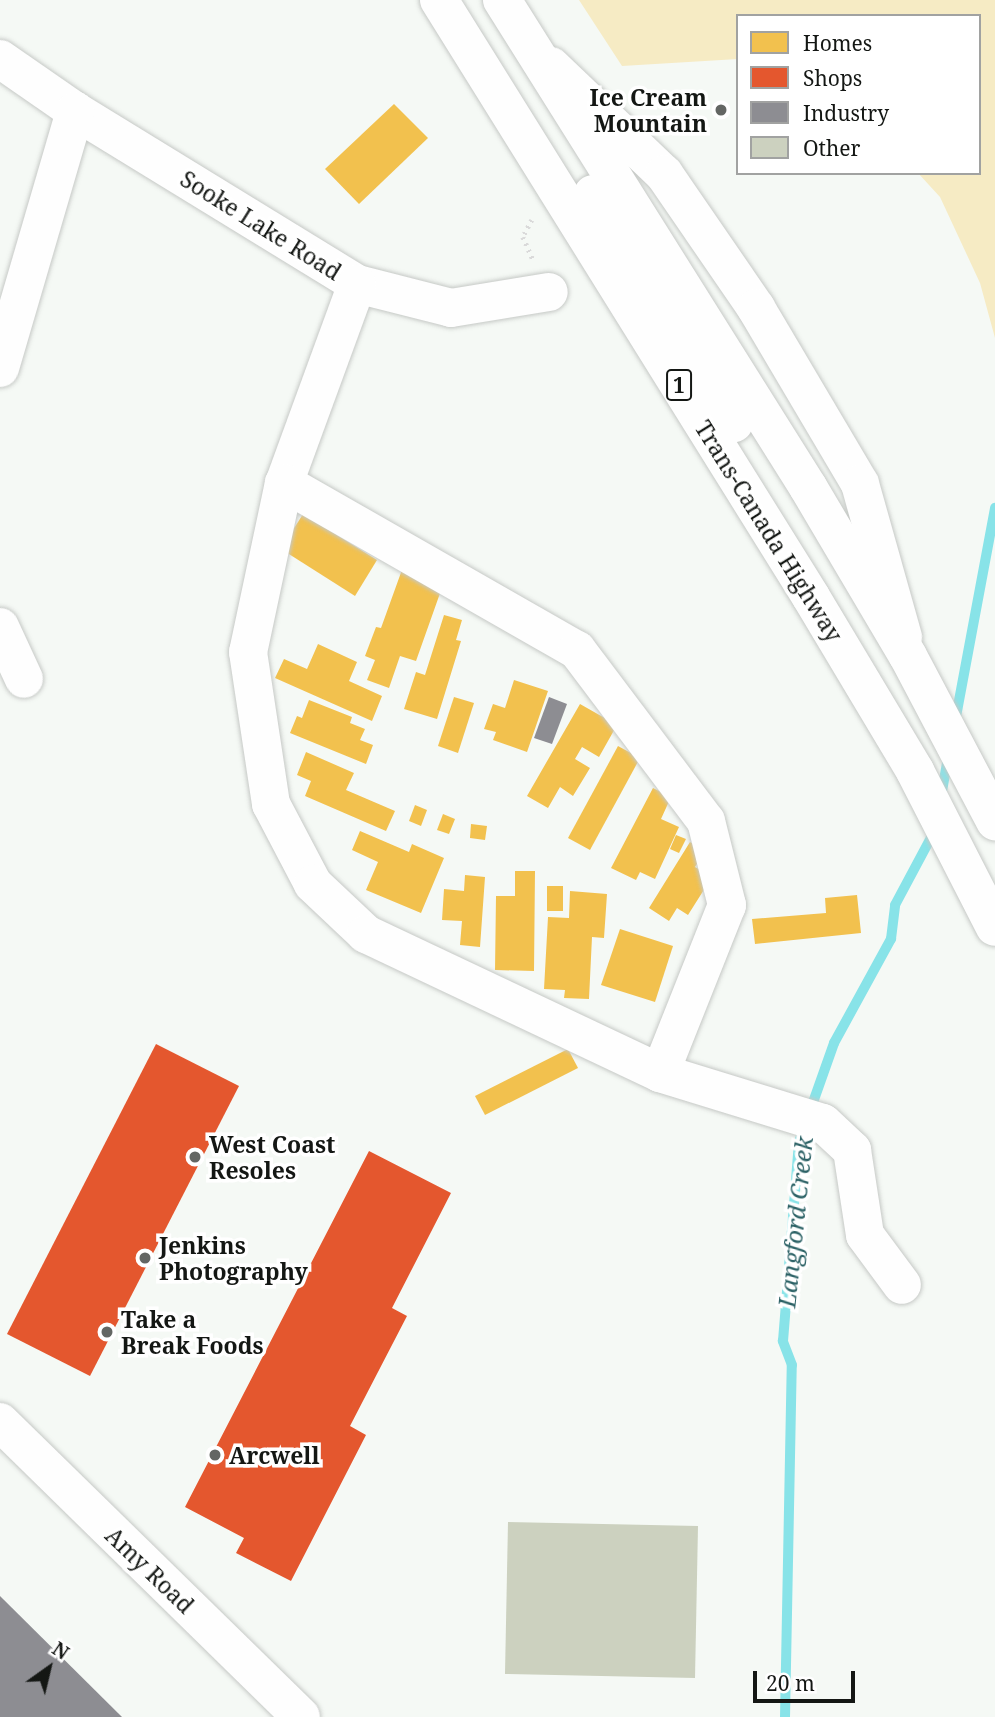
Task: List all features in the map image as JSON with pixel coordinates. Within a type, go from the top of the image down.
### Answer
[{"type":"main road","name":"Trans-Canada Highway","points":[[439,0],[541,168],[811,597],[915,771],[995,927]]},
{"type":"main road","points":[[479,0],[482,14],[716,394],[819,570],[872,671],[915,771]]},
{"type":"main road","name":"1","points":[[502,0],[808,487],[908,656],[995,821]]},
{"type":"main road","points":[[534,50],[664,174],[756,308],[860,484],[908,656]]},
{"type":"main road","name":"Sooke Lake Road","points":[[0,59],[75,111],[357,284],[451,308],[549,292]]},
{"type":"main road","points":[[0,368],[75,111]]},
{"type":"main road","points":[[357,284],[284,483],[248,652],[271,804],[313,884],[366,934],[660,1073],[822,1123],[852,1150],[865,1235],[902,1285]]},
{"type":"main road","points":[[284,483],[577,650],[706,821],[727,905],[660,1073]]},
{"type":"main road","points":[[0,627],[24,679]]},
{"type":"main road","name":"Amy Road","points":[[0,1422],[301,1717]]},
{"type":"path","points":[[541,168],[538,208],[523,237],[549,292]]},
{"type":"shaded area","points":[[579,0],[995,0],[995,338],[980,283],[940,197],[920,175],[981,175],[981,14],[736,14],[736,59],[622,66]]},
{"type":"building: Homes","points":[[394,104],[428,138],[359,204],[325,169]]},
{"type":"building: Homes","points":[[303,514],[377,560],[355,596],[281,549]]},
{"type":"building: Homes","points":[[403,567],[444,582],[416,661],[400,656],[389,688],[367,680],[375,660],[365,656],[376,627],[381,628]]},
{"type":"building: Homes","points":[[444,615],[462,620],[456,640],[461,641],[437,719],[404,709],[416,672],[425,675]]},
{"type":"building: Homes","points":[[318,644],[357,662],[349,681],[382,696],[372,721],[275,678],[284,659],[307,669]]},
{"type":"building: Homes","points":[[514,680],[548,691],[527,752],[493,740],[496,732],[484,729],[493,704],[505,708]]},
{"type":"building: Homes","points":[[454,697],[474,703],[458,753],[438,746]]},
{"type":"building: Homes","points":[[309,700],[352,717],[350,723],[365,729],[360,740],[373,745],[366,764],[290,733],[297,716],[302,718]]},
{"type":"building: Homes","points":[[580,704],[617,725],[599,757],[582,747],[575,759],[590,768],[573,796],[560,787],[548,808],[527,796]]},
{"type":"building: Homes","points":[[618,746],[640,758],[590,850],[568,838]]},
{"type":"building: Homes","points":[[306,752],[354,773],[346,790],[395,811],[386,831],[305,796],[311,781],[297,775]]},
{"type":"building: Homes","points":[[653,788],[671,797],[661,819],[679,827],[655,879],[640,872],[636,880],[611,868]]},
{"type":"building: Homes","points":[[415,805],[427,810],[421,826],[409,821]]},
{"type":"building: Homes","points":[[443,814],[455,819],[449,834],[437,830]]},
{"type":"building: Homes","points":[[471,824],[487,826],[485,840],[470,838]]},
{"type":"building: Homes","points":[[360,831],[409,852],[412,844],[444,858],[421,913],[366,890],[378,862],[352,850]]},
{"type":"building: Homes","points":[[676,835],[686,839],[679,853],[670,849]]},
{"type":"building: Homes","points":[[690,842],[705,851],[695,867],[712,877],[688,915],[677,908],[669,921],[649,908]]},
{"type":"building: Homes","points":[[515,871],[535,871],[534,971],[495,970],[496,896],[515,896]]},
{"type":"building: Homes","points":[[465,875],[485,877],[480,947],[460,945],[462,921],[442,920],[444,889],[464,891]]},
{"type":"building: Homes","points":[[547,886],[563,886],[563,911],[547,911]]},
{"type":"building: Homes","points":[[570,891],[607,894],[604,938],[592,937],[589,999],[564,998],[565,990],[544,989],[548,917],[569,918]]},
{"type":"building: Homes","points":[[857,895],[861,933],[755,944],[752,919],[826,913],[825,898]]},
{"type":"building: Homes","points":[[620,929],[673,946],[655,1002],[601,985]]},
{"type":"building: Homes","points":[[568,1049],[578,1068],[485,1115],[475,1096]]},
{"type":"building: Shops","points":[[156,1044],[239,1086],[90,1376],[7,1334]]},
{"type":"building: Shops","points":[[369,1151],[451,1193],[392,1308],[407,1316],[350,1426],[366,1435],[291,1581],[236,1553],[244,1538],[185,1507]]},
{"type":"building: Industry","points":[[549,697],[567,704],[552,744],[534,738]]},
{"type":"building: Industry","points":[[0,1596],[122,1717],[0,1717]]},
{"type":"building: Other","points":[[508,1522],[698,1526],[695,1678],[505,1674]]},
{"type":"waterway","name":"Langford Creek","points":[[955,722],[995,508]]},
{"type":"waterway","name":"Langford Creek","points":[[941,797],[948,758]]},
{"type":"waterway","name":"Langford Creek","points":[[785,1717],[792,1365],[783,1341],[799,1142],[834,1043],[891,939],[895,905],[935,830]]},
{"type":"place","name":"Ice Cream Mountain","points":[[721,110]]},
{"type":"place","name":"West Coast Resoles","points":[[195,1157]]},
{"type":"place","name":"Jenkins Photography","points":[[145,1258]]},
{"type":"place","name":"Take a Break Foods","points":[[107,1332]]},
{"type":"place","name":"Arcwell","points":[[215,1455]]}]
